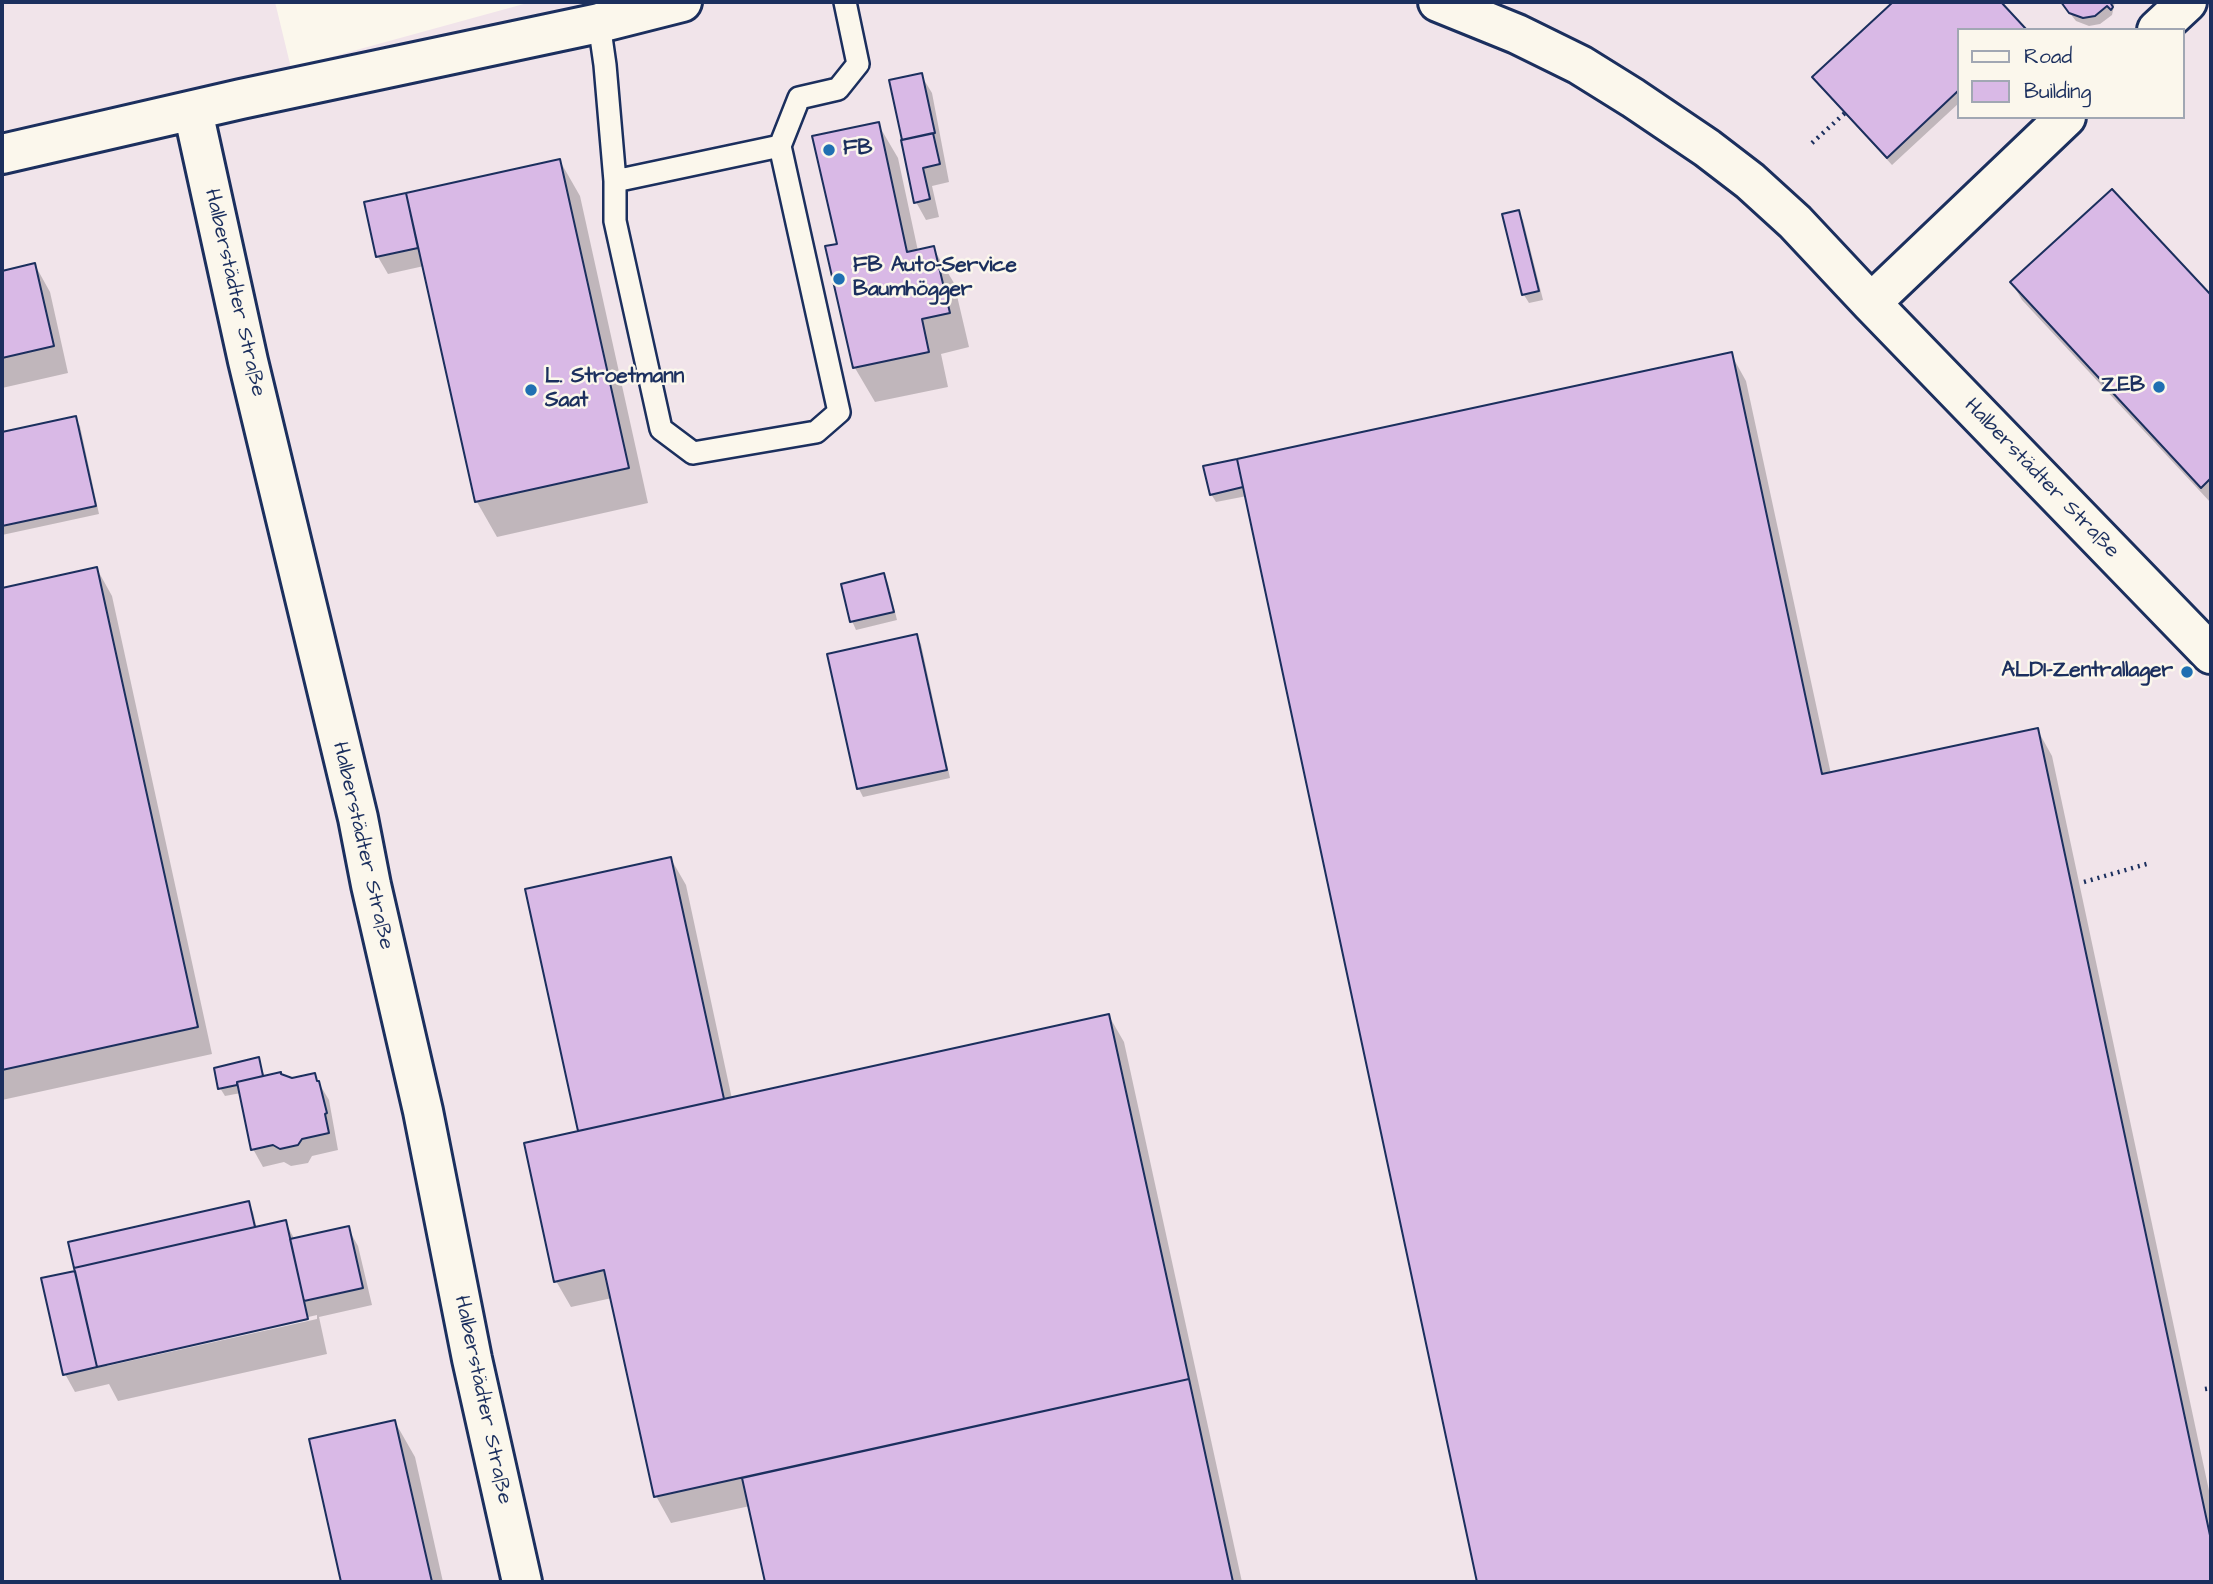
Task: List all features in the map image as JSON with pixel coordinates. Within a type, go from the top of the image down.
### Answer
[{"type":"street","points":[[2,154],[241,99],[599,23],[682,2]]},
{"type":"street","name":"Halberstädter Straße","points":[[1438,2],[1517,34],[1580,65],[1707,148],[1750,181],[1795,222],[2211,654]]},
{"type":"street","points":[[2159,28],[2187,2]]},
{"type":"street","name":"Halberstädter Straße","points":[[193,111],[248,360],[358,818],[522,1582]]},
{"type":"street","points":[[1871,303],[2064,119]]},
{"type":"lane","points":[[599,23],[615,181],[615,221],[662,429],[693,453],[816,432],[839,412],[780,146],[799,98],[838,89],[858,64],[845,2]]},
{"type":"lane","points":[[615,181],[780,146]]},
{"type":"path","points":[[1812,143],[1845,113]]},
{"type":"path","points":[[2084,882],[2151,863]]},
{"type":"shaded area","points":[[2,2],[275,2],[291,68],[531,2],[2211,2],[2211,1582],[2,1582]]},
{"type":"building","points":[[1893,2],[2001,2],[2025,28],[1958,28],[1958,91],[1887,158],[1812,77]]},
{"type":"building","points":[[2061,2],[2110,2],[2113,7],[2111,10],[2107,6],[2095,16],[2083,18],[2069,13]]},
{"type":"building","points":[[922,73],[935,133],[902,140],[889,80]]},
{"type":"building","points":[[879,122],[907,252],[934,246],[950,313],[922,319],[929,352],[853,368],[825,246],[837,244],[812,136]]},
{"type":"building","points":[[933,133],[940,164],[923,168],[930,199],[914,203],[901,140]]},
{"type":"building","name":"L. Stroetmann Saat","points":[[560,159],[629,468],[475,502],[406,193]]},
{"type":"building","name":"ZEB","points":[[2112,189],[2211,295],[2211,478],[2201,488],[2010,282]]},
{"type":"building","points":[[406,193],[418,248],[376,257],[364,202]]},
{"type":"building","points":[[1519,210],[1539,291],[1522,295],[1502,214]]},
{"type":"building","points":[[35,263],[54,346],[2,358],[2,271]]},
{"type":"building","points":[[1732,352],[1822,774],[2038,728],[2211,1540],[2211,1582],[1477,1582],[1237,459]]},
{"type":"building","points":[[76,416],[96,506],[2,526],[2,432]]},
{"type":"building","points":[[1237,459],[1243,487],[1210,495],[1203,466]]},
{"type":"building","points":[[97,567],[198,1027],[2,1070],[2,588]]},
{"type":"building","points":[[884,573],[894,612],[850,622],[841,584]]},
{"type":"building","points":[[917,634],[947,770],[857,789],[827,654]]},
{"type":"building","points":[[671,857],[724,1099],[578,1131],[525,889]]},
{"type":"building","points":[[1109,1014],[1189,1379],[654,1497],[604,1270],[554,1282],[524,1143]]},
{"type":"building","points":[[259,1057],[263,1076],[218,1089],[214,1068]]},
{"type":"building","points":[[281,1072],[292,1078],[315,1073],[327,1113],[329,1133],[302,1139],[298,1145],[280,1149],[273,1145],[251,1150],[237,1082]]},
{"type":"building","points":[[249,1201],[255,1227],[74,1268],[68,1242]]},
{"type":"building","points":[[286,1220],[308,1319],[97,1367],[74,1268]]},
{"type":"building","points":[[349,1226],[363,1288],[304,1301],[290,1239]]},
{"type":"building","points":[[75,1271],[97,1367],[63,1375],[41,1278]]},
{"type":"building","points":[[1189,1379],[1233,1582],[765,1582],[742,1478]]},
{"type":"building","points":[[395,1420],[432,1582],[341,1582],[309,1439]]},
{"type":"place","name":"FB","points":[[829,150]]},
{"type":"place","name":"FB Auto-Service Baumhögger","points":[[839,279]]},
{"type":"place","name":"ZEB","points":[[2159,387]]},
{"type":"place","name":"L. Stroetmann Saat","points":[[531,390]]},
{"type":"place","name":"ALDI-Zentrallager","points":[[2187,672]]}]
